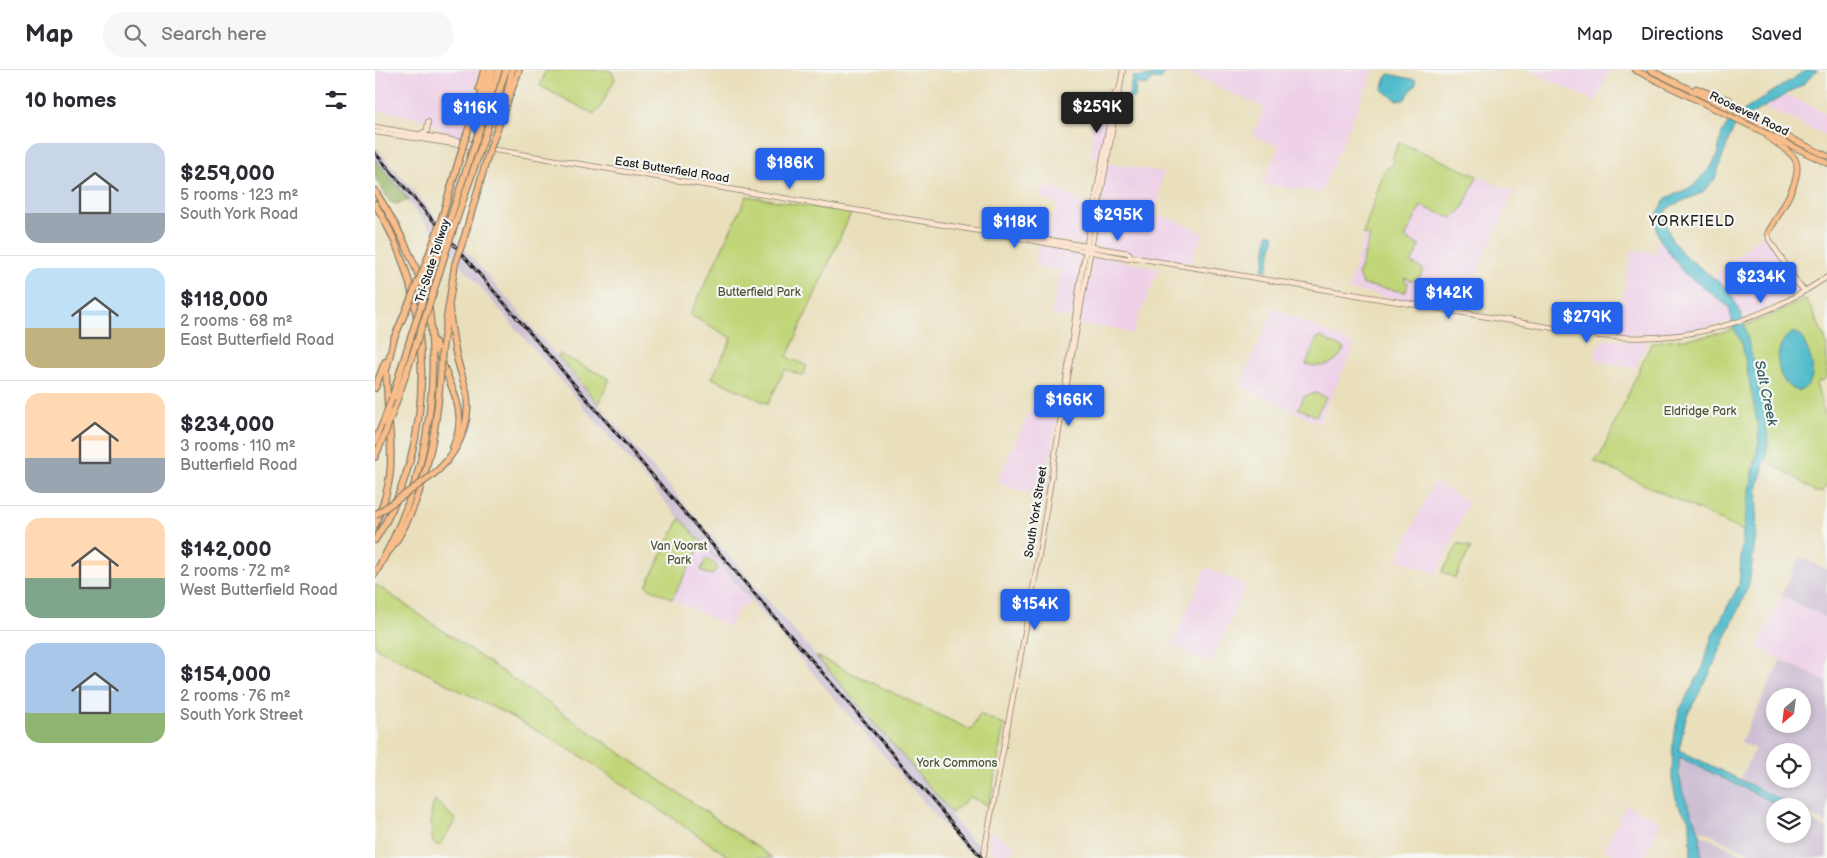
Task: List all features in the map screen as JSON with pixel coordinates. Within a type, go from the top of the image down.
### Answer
[{"type":"highway","points":[[375,388],[434,241],[484,70]]},
{"type":"highway","points":[[466,136],[489,70]]},
{"type":"highway","points":[[472,155],[478,138],[493,70]]},
{"type":"highway","name":"Tri-State Tollway","points":[[375,442],[392,398],[499,70]]},
{"type":"highway","name":"Tri-State Tollway","points":[[478,138],[506,70]]},
{"type":"highway","points":[[504,110],[512,70]]},
{"type":"highway","points":[[375,574],[403,526],[427,467],[436,428],[442,350],[455,264],[487,158],[519,70]]},
{"type":"highway","name":"Roosevelt Road","points":[[1635,70],[1827,163]]},
{"type":"highway","name":"Roosevelt Road","points":[[1650,70],[1827,156]]},
{"type":"highway","points":[[1653,70],[1709,94],[1729,98]]},
{"type":"highway","points":[[1749,125],[1787,150],[1795,159],[1798,169],[1796,180],[1768,233]]},
{"type":"highway","name":"Tri-State Tollway","points":[[375,457],[393,411],[432,296],[454,227],[472,155]]},
{"type":"highway","points":[[375,191],[411,258],[428,305],[432,334],[433,376],[428,435],[416,479],[387,553]]},
{"type":"highway","points":[[375,204],[397,246],[411,286],[419,340],[421,376],[417,431],[408,468],[395,503],[375,540]]},
{"type":"highway","points":[[375,515],[442,467],[455,451],[463,434],[467,414],[465,388],[456,358],[449,308]]},
{"type":"highway","points":[[431,474],[451,450],[457,434],[459,417],[453,386],[432,334]]},
{"type":"highway","points":[[375,525],[386,499],[392,470],[386,383],[389,356],[394,338]]},
{"type":"main road","points":[[1089,249],[1094,239],[1123,70]]},
{"type":"main road","points":[[1089,249],[1110,118],[1115,92],[1119,89]]},
{"type":"main road","points":[[419,134],[427,131],[428,122]]},
{"type":"main road","points":[[375,127],[508,152]]},
{"type":"main road","points":[[375,132],[508,152]]},
{"type":"main road","name":"East Butterfield Road","points":[[508,152],[998,234],[1074,250],[1104,249],[1129,253],[1131,257]]},
{"type":"main road","name":"East Butterfield Road","points":[[998,234],[1001,232],[1089,249],[1129,259],[1131,257],[1613,337],[1650,338],[1690,334],[1732,325],[1785,303],[1827,277]]},
{"type":"main road","points":[[1768,233],[1769,239],[1798,284],[1805,291]]},
{"type":"main road","points":[[1094,239],[1104,249]]},
{"type":"main road","name":"South York Street","points":[[1063,405],[1084,262],[1089,249]]},
{"type":"main road","name":"South York Street","points":[[983,858],[1036,573],[1089,249]]},
{"type":"main road","points":[[1074,250],[1081,256],[1084,262]]},
{"type":"shaded area","points":[[375,70],[479,70],[466,140],[444,137],[437,126],[428,120],[375,110]]},
{"type":"shaded area","points":[[1182,70],[1374,70],[1321,193],[1262,184],[1279,147],[1252,135],[1264,108]]},
{"type":"shaded area","points":[[1529,70],[1607,70],[1609,71],[1596,102]]},
{"type":"shaded area","points":[[1091,90],[1114,94],[1102,158],[1091,157]]},
{"type":"shaded area","points":[[1788,95],[1827,114],[1827,136],[1765,107]]},
{"type":"shaded area","points":[[1399,142],[1514,192],[1460,309],[1348,290],[1384,171],[1395,163],[1392,159]]},
{"type":"shaded area","points":[[375,146],[952,813],[950,815],[971,840],[975,841],[981,848],[980,858],[968,846],[964,849],[433,232],[375,163]]},
{"type":"shaded area","points":[[1107,163],[1163,172],[1156,216],[1171,218],[1204,233],[1190,263],[1093,246]]},
{"type":"shaded area","points":[[1046,185],[1092,207],[1085,244],[1043,238],[1059,205],[1041,196]]},
{"type":"shaded area","points":[[1764,233],[1801,290],[1753,315],[1742,316],[1733,298],[1712,278]]},
{"type":"shaded area","points":[[1659,238],[1683,272],[1729,307],[1732,322],[1674,334],[1615,336],[1632,250],[1655,254]]},
{"type":"shaded area","points":[[1038,245],[1084,253],[1073,318],[1052,315],[1060,270],[1035,266]]},
{"type":"shaded area","points":[[1092,254],[1159,269],[1132,334],[1114,328],[1080,325]]},
{"type":"shaded area","points":[[1272,307],[1355,345],[1319,423],[1240,385],[1274,309]]},
{"type":"shaded area","points":[[1602,339],[1647,341],[1635,368],[1603,362],[1594,358]]},
{"type":"shaded area","points":[[1037,396],[1058,407],[1046,494],[1016,490],[997,482]]},
{"type":"shaded area","points":[[1434,482],[1469,502],[1437,574],[1397,559]]},
{"type":"shaded area","points":[[702,543],[750,600],[746,607],[739,608],[729,627],[672,599]]},
{"type":"shaded area","points":[[1800,557],[1827,570],[1827,618],[1781,596]]},
{"type":"shaded area","points":[[1206,567],[1246,586],[1211,664],[1172,645]]},
{"type":"shaded area","points":[[1781,596],[1827,618],[1827,682],[1756,647]]},
{"type":"shaded area","points":[[1781,660],[1827,682],[1827,823],[1811,815],[1811,798],[1778,798],[1740,779],[1755,749],[1741,742],[1766,691],[1766,733],[1811,733],[1811,688],[1767,688]]},
{"type":"shaded area","points":[[1679,757],[1766,799],[1766,843],[1811,843],[1811,821],[1827,829],[1827,858],[1760,858],[1699,829],[1683,793]]},
{"type":"shaded area","points":[[1626,804],[1661,822],[1644,858],[1621,858],[1604,850]]},
{"type":"shaded area","points":[[990,832],[1016,845],[1010,858],[998,858],[988,845]]},
{"type":"shaded area","points":[[1700,834],[1750,858],[1701,858]]},
{"type":"green space","points":[[546,70],[609,70],[613,73],[615,79],[599,110],[594,114],[540,86]]},
{"type":"green space","points":[[1399,142],[1477,176],[1463,208],[1452,218],[1421,206],[1405,238],[1420,246],[1411,263],[1423,269],[1421,276],[1417,279],[1412,281],[1405,278],[1404,281],[1408,282],[1406,292],[1363,285],[1358,275],[1370,236],[1363,234],[1384,171],[1395,162],[1392,159]]},
{"type":"green space","points":[[375,159],[409,200],[396,204],[390,202],[375,177]]},
{"type":"green space","name":"Butterfield Park","points":[[747,196],[851,213],[787,357],[807,366],[803,376],[785,369],[768,404],[712,378],[732,338],[690,315]]},
{"type":"green space","name":"Eldridge Park","points":[[1803,300],[1807,300],[1827,343],[1827,378],[1816,383],[1827,422],[1827,483],[1823,492],[1815,492],[1793,476],[1756,455],[1743,531],[1594,461],[1600,456],[1651,344],[1728,331],[1766,318]]},
{"type":"green space","points":[[1321,337],[1344,349],[1337,359],[1323,366],[1306,364],[1317,338]]},
{"type":"green space","points":[[559,354],[610,379],[599,404],[558,356]]},
{"type":"green space","points":[[1315,393],[1326,397],[1316,416],[1298,408],[1305,396]]},
{"type":"green space","name":"Van Voorst Park","points":[[680,518],[702,543],[672,599],[646,586]]},
{"type":"green space","points":[[1459,543],[1471,548],[1455,578],[1442,572]]},
{"type":"green space","points":[[706,558],[716,565],[717,569],[712,575],[701,570]]},
{"type":"green space","points":[[375,584],[773,858],[731,858],[581,756],[512,717],[375,647]]},
{"type":"green space","name":"York Commons","points":[[816,656],[971,730],[980,714],[1004,725],[989,806],[970,797],[952,813]]},
{"type":"green space","points":[[435,800],[456,820],[439,846],[433,843],[432,832],[431,816]]},
{"type":"water","points":[[1806,70],[1818,70],[1802,85],[1737,123],[1730,136],[1715,179],[1702,193],[1673,205],[1666,210],[1664,220],[1672,240],[1684,255],[1729,290],[1742,316],[1765,412],[1768,441],[1766,458],[1758,486],[1756,534],[1749,585],[1710,673],[1686,717],[1679,750],[1778,798],[1766,799],[1679,757],[1679,772],[1683,793],[1700,833],[1701,858],[1691,858],[1690,826],[1688,818],[1677,803],[1672,780],[1673,740],[1679,711],[1703,667],[1712,636],[1739,585],[1743,531],[1759,440],[1742,343],[1734,329],[1729,307],[1683,272],[1659,238],[1656,229],[1657,215],[1666,198],[1692,187],[1711,167],[1717,156],[1722,133],[1731,119]]},
{"type":"water","points":[[1160,71],[1164,72],[1161,80],[1152,79],[1147,86],[1136,83],[1135,98],[1128,98],[1133,77],[1150,76]]},
{"type":"water","points":[[1389,74],[1416,80],[1416,84],[1404,100],[1397,100],[1382,90]]},
{"type":"water","points":[[1268,233],[1275,235],[1267,271],[1261,269],[1264,265]]},
{"type":"water","points":[[1794,332],[1801,335],[1812,365],[1811,380],[1807,386],[1799,391],[1790,387],[1784,381],[1778,363],[1781,344]]},
{"type":"railway","points":[[375,153],[982,858]]},
{"type":"district","name":"YORKFIELD","points":[[1692,221]]},
{"type":"water label","name":"Salt Creek","points":[[1766,393]]}]
